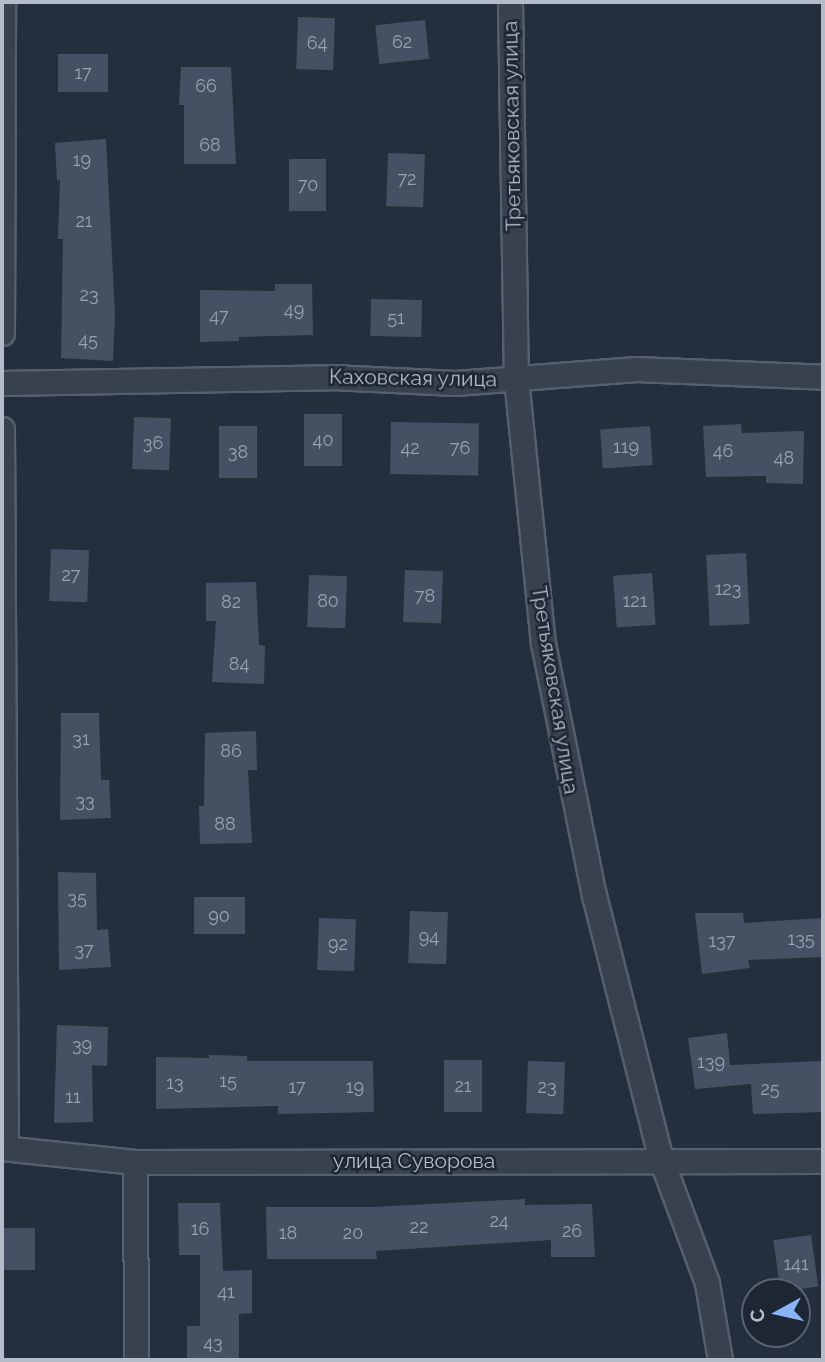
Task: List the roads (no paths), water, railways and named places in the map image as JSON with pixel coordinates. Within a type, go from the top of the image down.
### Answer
[{"type":"street","points":[[2,333],[4,2]]},
{"type":"street","name":"Третьяковская улица","points":[[510,2],[516,379],[545,657],[581,841],[662,1159],[707,1283],[720,1360]]},
{"type":"street","name":"Каховская улица","points":[[2,383],[332,377],[455,383],[636,369],[823,377]]},
{"type":"street","points":[[2,429],[4,1147]]},
{"type":"street","name":"улица Суворова","points":[[4,1147],[135,1162],[662,1159],[823,1161]]},
{"type":"street","points":[[135,1162],[136,1360]]}]
